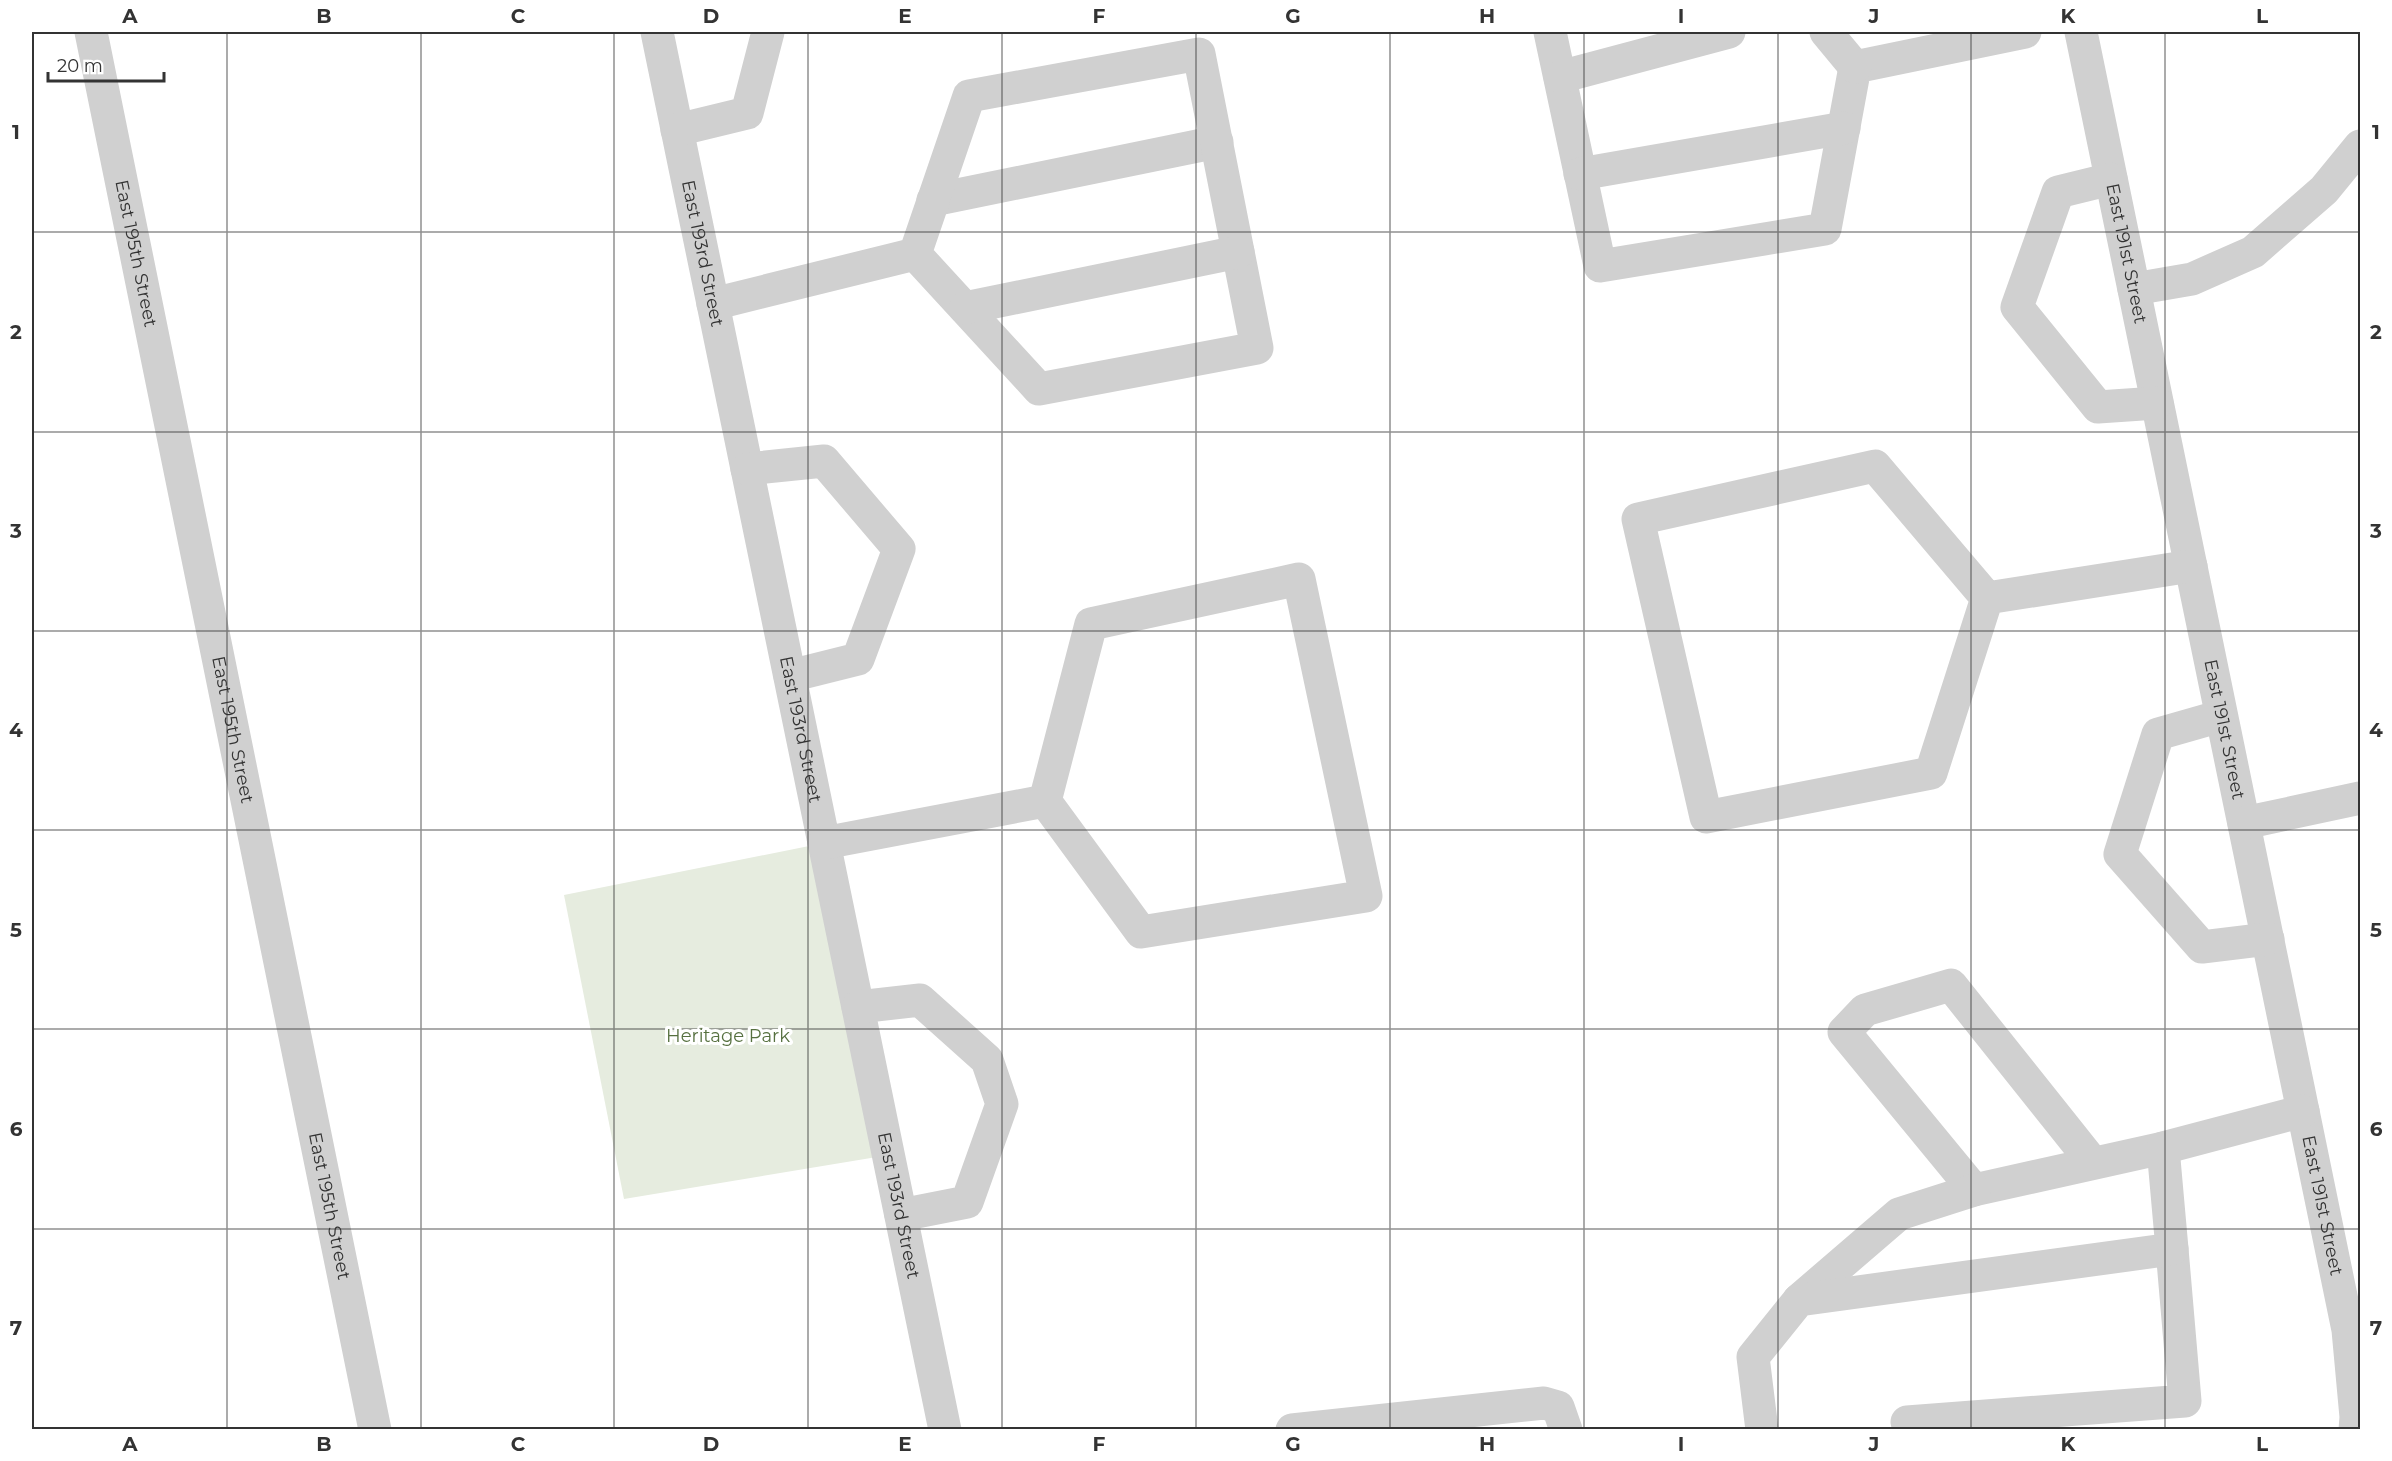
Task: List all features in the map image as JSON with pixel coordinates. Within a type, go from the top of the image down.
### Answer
[{"type":"street","name":"East 195th Street","points":[[91,32],[375,1430]]},
{"type":"street","name":"East 193rd Street","points":[[657,32],[945,1430]]},
{"type":"street","points":[[677,130],[747,113],[768,32]]},
{"type":"street","points":[[1550,32],[1600,266],[1825,229],[1855,67],[1826,32]]},
{"type":"street","points":[[1560,77],[1729,32]]},
{"type":"street","points":[[1855,67],[2025,32]]},
{"type":"street","name":"East 191st Street","points":[[2081,32],[2348,1330],[2357,1428]]},
{"type":"street","points":[[1199,54],[1257,348],[1039,388],[915,254],[969,96],[1199,54]]},
{"type":"street","points":[[1580,174],[1844,128]]},
{"type":"street","points":[[933,200],[1217,142]]},
{"type":"street","points":[[2134,289],[2192,279],[2253,252],[2324,190],[2361,146]]},
{"type":"street","points":[[2111,179],[2058,192],[2017,307],[2098,407],[2157,403]]},
{"type":"street","points":[[965,308],[1238,252]]},
{"type":"street","points":[[713,304],[915,254]]},
{"type":"street","points":[[747,469],[824,461],[899,549],[858,659],[790,676]]},
{"type":"street","points":[[1875,466],[1987,598],[1931,773],[1706,817],[1638,519],[1875,466]]},
{"type":"street","points":[[1987,598],[2191,566]]},
{"type":"street","points":[[1299,579],[1366,896],[1142,932],[1045,801],[1091,624],[1299,579]]},
{"type":"street","points":[[2221,716],[2158,734],[2120,854],[2202,947],[2268,939]]},
{"type":"street","points":[[2244,823],[2361,798]]},
{"type":"street","points":[[824,843],[1045,801]]},
{"type":"street","points":[[1974,1190],[1844,1032],[1865,1010],[1951,985],[2093,1163]]},
{"type":"street","points":[[858,1007],[920,1000],[987,1060],[1002,1104],[967,1202],[901,1215]]},
{"type":"street","points":[[1762,1430],[1753,1357],[1798,1300],[1899,1214],[1974,1190],[2163,1148],[2303,1111]]},
{"type":"street","points":[[1907,1422],[2185,1401],[2163,1148]]},
{"type":"street","points":[[1798,1300],[2172,1249]]},
{"type":"street","points":[[1292,1430],[1544,1403],[1558,1407],[1566,1430]]},
{"type":"green space","name":"Heritage Park","points":[[824,843],[889,1155],[624,1199],[564,895]]}]
